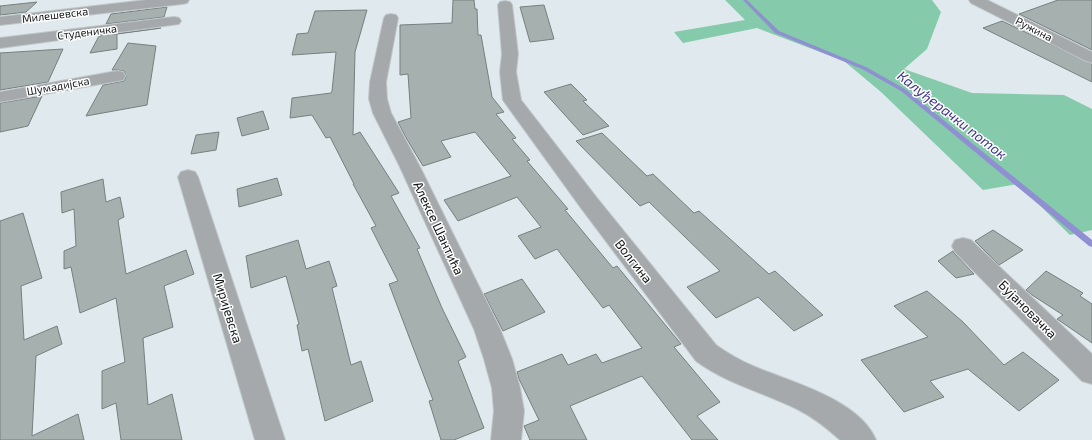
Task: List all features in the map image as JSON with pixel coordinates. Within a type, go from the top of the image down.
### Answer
[{"type":"street","name":"Милешевска","points":[[0,21],[182,0]]},
{"type":"street","name":"Ружина","points":[[986,1],[1092,58]]},
{"type":"street","name":"Волгина","points":[[506,6],[510,54],[508,72],[512,100],[589,203],[706,353],[720,365],[807,400],[842,422],[862,440]]},
{"type":"street","name":"Алексе Шантића","points":[[391,18],[378,82],[378,99],[382,113],[410,167],[487,329],[498,358],[506,388],[509,411],[506,440]]},
{"type":"street","name":"Студеничка","points":[[0,43],[174,21]]},
{"type":"street","name":"Шумадијска","points":[[0,97],[117,76]]},
{"type":"street","name":"Миријевска","points":[[188,177],[270,440]]},
{"type":"street","name":"Бујановачка","points":[[963,246],[1092,372]]},
{"type":"green space","points":[[725,0],[932,0],[941,12],[927,49],[904,69],[972,93],[1064,95],[1092,109],[1092,230],[1070,235],[1018,184],[983,190],[881,92],[844,61],[757,28],[683,43],[674,32],[745,20]]},
{"type":"building","points":[[453,0],[474,0],[475,9],[477,9],[478,35],[481,35],[492,97],[504,112],[496,114],[516,138],[512,139],[530,160],[527,161],[568,209],[565,210],[613,268],[617,266],[681,344],[674,347],[720,402],[697,416],[718,440],[692,440],[642,376],[570,406],[587,440],[530,440],[524,426],[539,420],[517,372],[562,354],[568,365],[596,354],[602,363],[642,348],[609,305],[603,308],[557,249],[535,259],[518,236],[541,227],[517,197],[458,221],[444,200],[511,176],[475,132],[441,141],[451,157],[423,166],[405,136],[398,122],[411,118],[408,74],[400,75],[400,25],[452,23]]},
{"type":"building","points":[[1058,0],[1092,0],[1092,50],[1019,14]]},
{"type":"building","points":[[37,2],[26,12],[0,15],[0,6]]},
{"type":"building","points":[[544,5],[554,39],[530,42],[520,7]]},
{"type":"building","points":[[167,7],[164,17],[106,24],[111,14]]},
{"type":"building","points":[[367,10],[355,52],[353,135],[360,132],[399,193],[391,196],[420,248],[417,249],[442,308],[466,357],[458,361],[484,428],[454,440],[441,440],[429,401],[433,400],[389,284],[398,281],[371,228],[376,226],[330,137],[326,138],[312,115],[290,118],[292,98],[331,93],[336,52],[292,55],[297,34],[308,33],[315,11]]},
{"type":"building","points":[[1002,21],[1092,64],[1092,82],[983,28]]},
{"type":"building","points":[[161,28],[117,34],[117,49],[90,53],[99,36]]},
{"type":"building","points":[[128,43],[156,46],[147,105],[86,116],[103,85],[124,81],[126,77],[124,71],[112,70]]},
{"type":"building","points":[[63,49],[48,82],[0,90],[0,53]]},
{"type":"building","points":[[571,84],[587,100],[583,101],[609,126],[583,135],[544,92]]},
{"type":"building","points":[[42,96],[28,126],[0,132],[0,103]]},
{"type":"building","points":[[263,111],[269,129],[242,136],[237,118]]},
{"type":"building","points":[[219,132],[216,150],[191,154],[196,135]]},
{"type":"building","points":[[602,133],[647,176],[653,174],[694,213],[699,211],[769,274],[775,271],[823,315],[794,331],[758,297],[716,318],[687,287],[720,271],[649,202],[640,206],[576,141]]},
{"type":"building","points":[[277,178],[282,195],[239,207],[237,189]]},
{"type":"building","points":[[103,179],[106,202],[120,197],[124,217],[118,220],[126,274],[186,250],[194,274],[164,286],[173,327],[143,338],[148,405],[172,394],[182,440],[121,440],[116,403],[102,409],[102,371],[125,362],[116,298],[80,313],[71,267],[64,269],[64,251],[76,246],[74,209],[62,213],[61,192]]},
{"type":"building","points":[[23,213],[42,278],[21,286],[24,340],[57,326],[62,344],[36,356],[32,436],[78,414],[84,440],[0,440],[0,221]]},
{"type":"building","points":[[993,230],[1023,250],[999,265],[975,241]]},
{"type":"building","points":[[298,240],[306,269],[329,261],[337,286],[332,288],[351,365],[361,361],[373,401],[325,421],[308,349],[302,351],[297,325],[299,324],[286,276],[251,288],[246,256]]},
{"type":"building","points":[[953,251],[974,274],[956,278],[938,261]]},
{"type":"building","points":[[1046,271],[1083,293],[1080,296],[1092,304],[1092,343],[1057,319],[1063,315],[1026,290]]},
{"type":"building","points":[[522,279],[545,312],[503,331],[484,294]]},
{"type":"building","points":[[927,291],[963,322],[1004,365],[1023,352],[1059,380],[1019,411],[968,369],[930,381],[944,397],[904,412],[861,360],[928,337],[894,306]]},
{"type":"waterway","name":"Калуђерачки поток","points":[[745,0],[777,32],[864,68],[903,90],[1092,244]]}]
